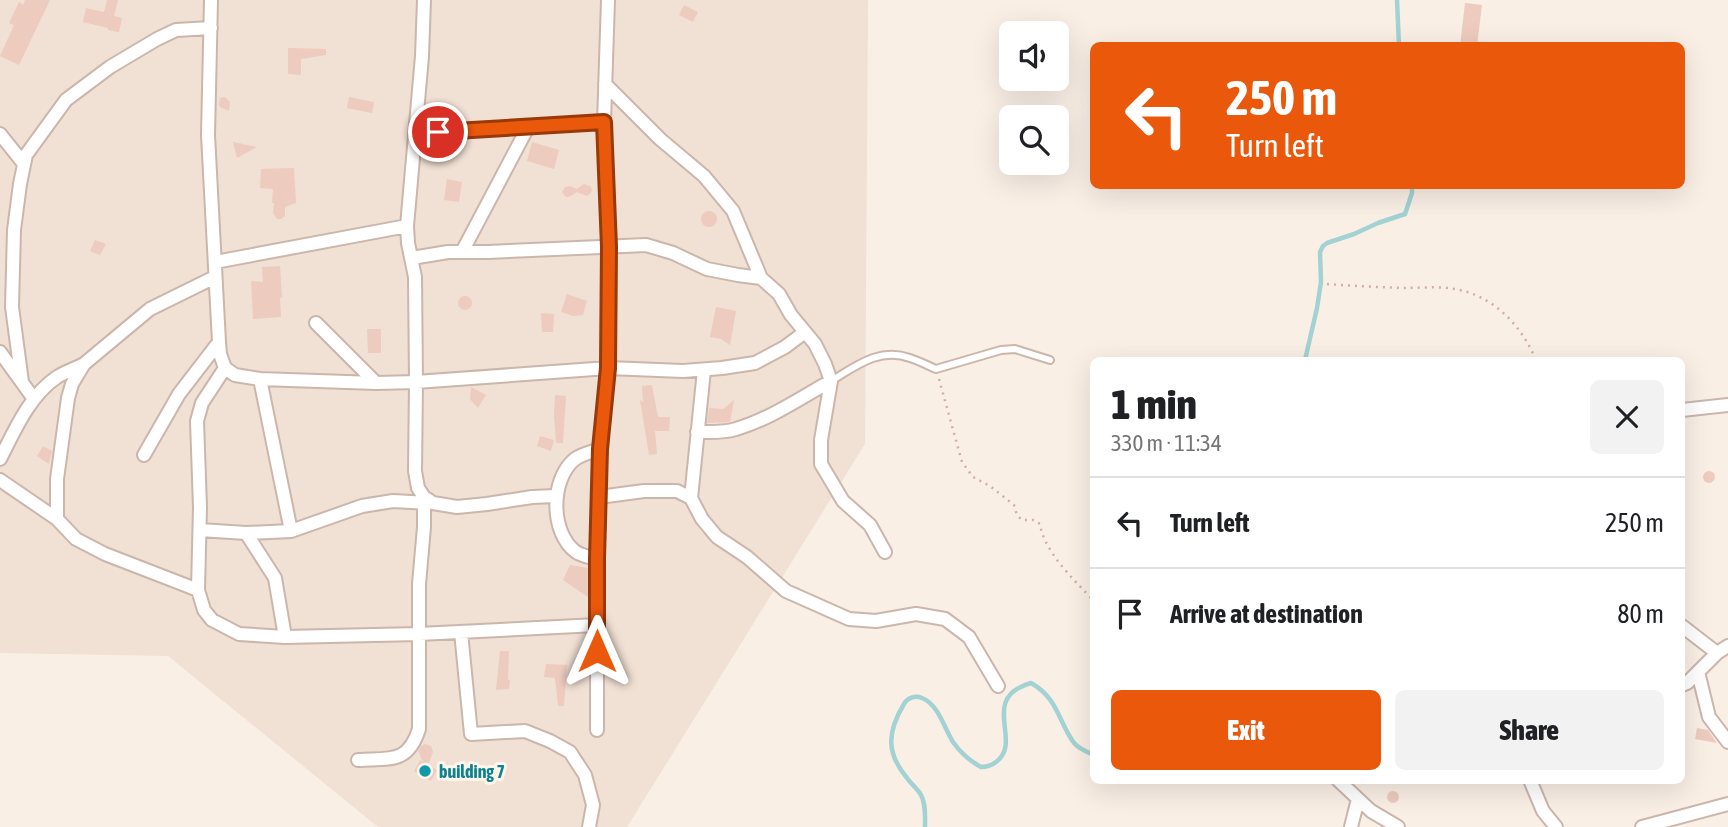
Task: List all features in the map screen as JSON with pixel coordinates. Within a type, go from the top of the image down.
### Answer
[{"type":"street","points":[[211,0],[208,135],[219,342],[225,368],[235,375],[260,379],[376,383],[608,368],[704,370],[755,363],[785,347],[805,332]]},
{"type":"street","points":[[358,760],[394,758],[407,753],[415,744],[419,729],[419,584],[428,503],[418,488],[415,471],[415,277],[407,226],[424,0]]},
{"type":"street","points":[[597,730],[600,449],[608,368],[609,247],[604,122],[608,0]]},
{"type":"street","points":[[22,382],[12,307],[14,230],[26,155],[66,100],[110,68],[176,30],[211,27]]},
{"type":"street","points":[[605,84],[660,139],[712,184],[733,211],[761,278],[779,294],[791,315],[815,344],[831,380],[821,440],[821,464],[843,501],[870,525],[885,552]]},
{"type":"street","points":[[415,134],[604,122]]},
{"type":"street","points":[[462,252],[528,127]]},
{"type":"street","points":[[0,134],[24,164]]},
{"type":"street","points":[[215,262],[407,226]]},
{"type":"street","points":[[412,258],[448,252],[646,245],[673,253],[706,269],[761,278]]},
{"type":"street","points":[[0,459],[21,417],[34,399],[57,377],[84,364],[150,309],[215,277]]},
{"type":"street","points":[[316,323],[376,383]]},
{"type":"street","points":[[144,455],[180,394],[219,342]]},
{"type":"street","points":[[0,352],[34,399]]},
{"type":"street","points":[[57,519],[57,479],[68,398],[72,384],[84,364]]},
{"type":"street","points":[[225,368],[202,403],[197,421],[200,530],[198,590],[204,610],[212,620],[239,634],[285,637],[419,634],[597,625]]},
{"type":"street","points":[[704,370],[691,498],[702,519],[718,537],[747,557],[786,591],[849,619],[876,621],[916,614],[945,619],[969,637],[998,686]]},
{"type":"street","points":[[260,379],[292,531]]},
{"type":"street","points":[[697,432],[735,430],[774,414],[831,380]]},
{"type":"street","points":[[1685,410],[1728,405]]},
{"type":"street","points":[[597,559],[578,554],[565,540],[557,522],[556,496],[564,473],[574,459],[600,449]]},
{"type":"street","points":[[0,480],[57,519],[76,539],[105,554],[198,590]]},
{"type":"street","points":[[599,497],[644,491],[677,491],[691,498]]},
{"type":"street","points":[[200,530],[246,533],[292,531],[362,506],[393,501],[457,507],[556,496]]},
{"type":"street","points":[[246,533],[275,579],[285,637]]},
{"type":"street","points":[[1685,628],[1723,649],[1685,683]]},
{"type":"street","points":[[461,632],[471,734],[525,731],[570,752],[585,775],[593,805],[589,827]]},
{"type":"street","points":[[1698,672],[1709,717],[1728,743]]},
{"type":"street","points":[[1342,784],[1371,811],[1398,827]]},
{"type":"street","points":[[1532,784],[1543,811],[1556,827]]},
{"type":"street","points":[[1351,827],[1358,799]]},
{"type":"street","points":[[1642,827],[1728,804]]},
{"type":"lane","points":[[831,380],[873,356],[888,354],[908,357],[936,369],[1001,350],[1014,349],[1050,360]]},
{"type":"path","points":[[1326,284],[1453,289],[1474,294],[1509,317],[1535,357]]},
{"type":"path","points":[[936,369],[962,462],[970,474],[1014,505],[1021,520],[1033,520],[1040,524],[1045,540],[1070,576],[1090,597]]},
{"type":"shaded area","points":[[0,0],[868,0],[865,444],[627,827],[378,827],[168,656],[0,653]]},
{"type":"building","points":[[25,0],[50,0],[19,65],[0,56],[14,25],[9,23],[19,2],[23,5]]},
{"type":"building","points":[[107,0],[118,0],[114,16],[122,18],[119,32],[83,22],[86,8],[104,12]]},
{"type":"building","points":[[1465,3],[1482,5],[1477,42],[1460,42]]},
{"type":"building","points":[[684,5],[698,12],[693,22],[679,15]]},
{"type":"building","points":[[288,48],[326,49],[326,55],[301,59],[301,75],[288,74]]},
{"type":"building","points":[[225,97],[230,102],[229,111],[219,104],[220,98]]},
{"type":"building","points":[[349,97],[374,102],[372,113],[347,108]]},
{"type":"building","points":[[233,142],[257,147],[237,158]]},
{"type":"building","points":[[532,142],[559,150],[554,169],[527,161]]},
{"type":"building","points":[[294,168],[296,203],[285,207],[285,216],[277,219],[273,213],[273,189],[260,188],[261,169]]},
{"type":"building","points":[[447,179],[462,182],[459,202],[444,200]]},
{"type":"building","points":[[584,184],[592,189],[587,196],[577,192],[566,197],[562,192],[565,187],[577,189]]},
{"type":"building","points":[[709,211],[717,219],[709,227],[701,219]]},
{"type":"building","points":[[95,240],[106,244],[100,255],[90,251]]},
{"type":"building","points":[[280,266],[281,317],[253,319],[251,281],[263,282],[262,267]]},
{"type":"building","points":[[567,294],[587,301],[583,315],[573,316],[561,312]]},
{"type":"building","points":[[465,296],[470,298],[470,308],[465,310],[460,308],[458,303],[460,298]]},
{"type":"building","points":[[716,307],[736,311],[730,345],[721,339],[710,337]]},
{"type":"building","points":[[541,313],[554,314],[553,332],[542,332]]},
{"type":"building","points":[[367,329],[381,329],[381,353],[368,353]]},
{"type":"building","points":[[652,385],[658,417],[670,417],[669,431],[655,431],[657,454],[649,455],[640,400],[643,402],[642,386]]},
{"type":"building","points":[[471,387],[486,395],[478,408],[470,399]]},
{"type":"building","points":[[555,395],[566,396],[563,443],[556,443]]},
{"type":"building","points":[[734,400],[730,422],[707,423],[709,408],[723,409]]},
{"type":"building","points":[[540,436],[554,440],[551,451],[537,446]]},
{"type":"building","points":[[43,446],[52,451],[49,464],[37,456]]},
{"type":"building","points":[[1709,471],[1715,477],[1709,483],[1703,477]]},
{"type":"building","points":[[570,565],[588,568],[588,597],[563,580]]},
{"type":"building","points":[[500,651],[509,651],[510,681],[509,689],[496,690]]},
{"type":"building","points":[[546,664],[567,665],[564,706],[558,706],[555,678],[544,677]]},
{"type":"building","points":[[1697,728],[1708,730],[1717,743],[1695,739]]},
{"type":"building","points":[[425,744],[431,746],[433,752],[428,765],[437,770],[431,781],[414,771],[420,760],[423,762],[418,751]]},
{"type":"building","points":[[1393,791],[1399,797],[1393,803],[1387,797]]},
{"type":"waterway","points":[[1397,0],[1399,42]]},
{"type":"waterway","points":[[1306,357],[1317,308],[1321,282],[1320,252],[1323,246],[1405,214],[1412,189]]},
{"type":"waterway","points":[[925,827],[923,799],[900,769],[891,742],[898,714],[905,702],[912,698],[928,701],[959,749],[977,765],[985,767],[994,763],[1003,753],[1006,743],[1004,709],[1007,699],[1015,690],[1031,683],[1047,696],[1074,743],[1090,753]]},
{"type":"place","name":"building 7","points":[[425,771]]},
{"type":"route","points":[[438,132],[604,122],[609,247],[608,368],[600,449],[597,651]]}]
